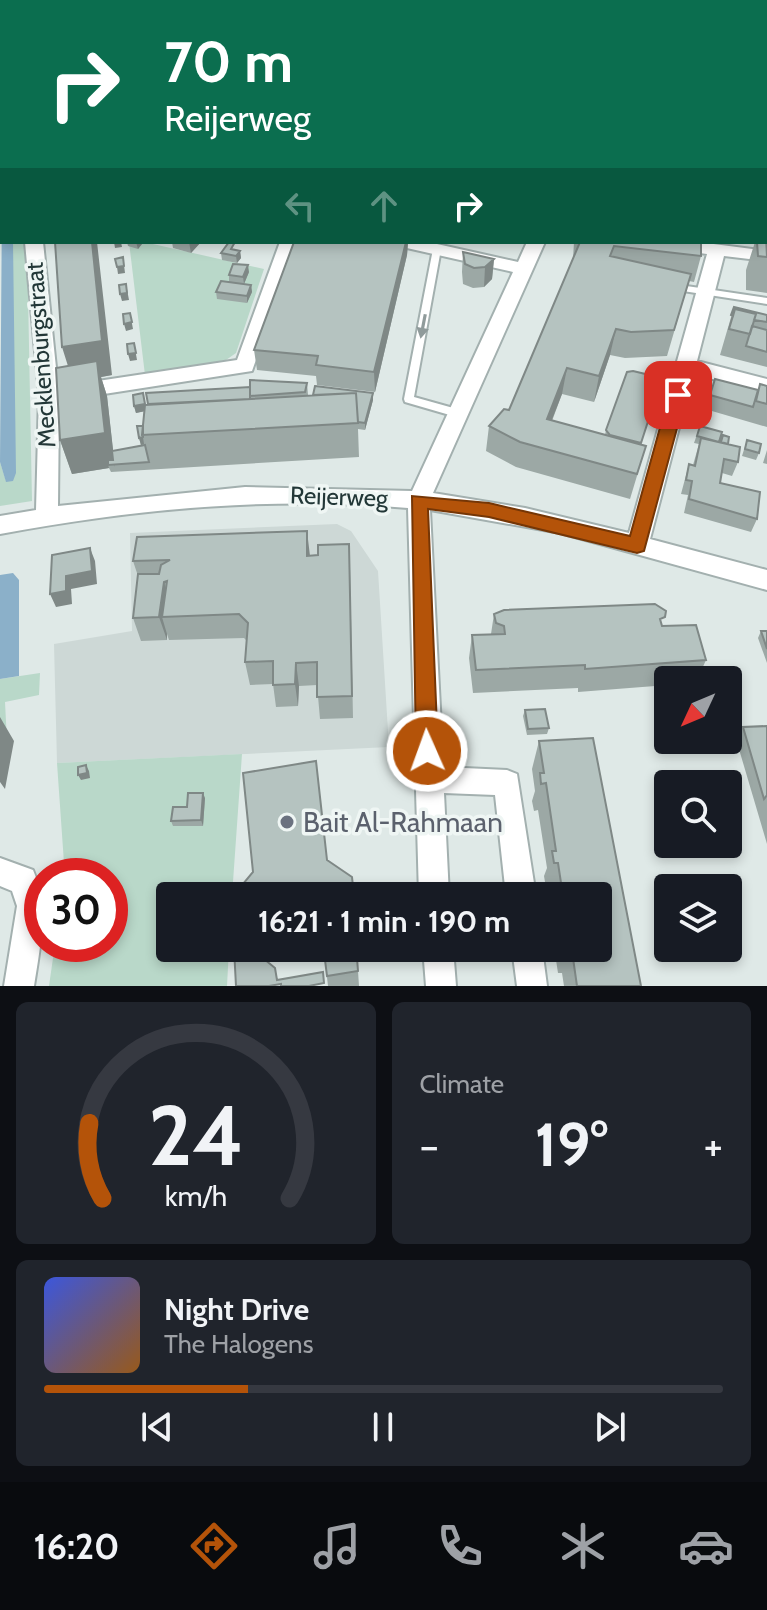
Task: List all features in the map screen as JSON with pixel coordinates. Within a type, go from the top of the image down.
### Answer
[{"type":"street","name":"Mecklenburgstraat","points":[[34,244],[49,395],[47,516]]},
{"type":"street","points":[[49,395],[245,366],[288,244]]},
{"type":"street","points":[[413,244],[524,269]]},
{"type":"street","points":[[433,882],[419,501],[535,244]]},
{"type":"street","points":[[670,244],[767,256]]},
{"type":"street","points":[[637,545],[717,250]]},
{"type":"street","points":[[686,365],[767,386]]},
{"type":"street","name":"Reijerweg","points":[[0,525],[47,516],[200,498],[278,495],[419,501],[489,510],[767,580]]},
{"type":"street","points":[[428,779],[507,783],[519,882]]},
{"type":"street","points":[[0,872],[23,880],[32,906],[19,986]]},
{"type":"street","points":[[439,962],[441,986]]},
{"type":"street","points":[[529,962],[532,986]]},
{"type":"lane","points":[[437,249],[409,399],[460,414]]},
{"type":"lane","points":[[663,285],[767,301]]},
{"type":"shaded area","points":[[337,524],[351,531],[378,571],[389,747],[57,763],[54,644],[132,631],[130,533]]},
{"type":"green space","points":[[13,244],[27,244],[32,501],[0,506],[0,462],[6,481],[12,481]]},
{"type":"green space","points":[[129,244],[153,244],[264,269],[236,353],[226,360],[145,375]]},
{"type":"green space","points":[[40,673],[39,695],[5,702],[7,741],[0,741],[0,679]]},
{"type":"green space","points":[[242,754],[233,882],[156,882],[156,962],[228,962],[227,986],[49,986],[52,962],[128,962],[128,858],[64,858],[57,763]]},
{"type":"water","points":[[2,244],[13,244],[16,473],[13,481],[6,482],[0,462]]},
{"type":"water","points":[[13,573],[19,580],[19,676],[0,679],[0,575]]},
{"type":"building","points":[[55,244],[92,244],[102,341],[62,347]]},
{"type":"building","points":[[228,244],[234,244],[231,249],[240,251],[236,256],[221,253]]},
{"type":"building","points":[[293,244],[406,244],[374,372],[316,365],[318,356],[254,350]]},
{"type":"building","points":[[579,244],[701,244],[701,256],[614,246],[610,256],[691,274],[674,330],[631,332],[616,329],[599,376],[567,368],[547,419],[646,446],[637,474],[520,442],[489,426],[504,409],[509,410]]},
{"type":"building","points":[[757,244],[766,244],[767,257],[758,256]]},
{"type":"building","points":[[463,252],[494,259],[485,267],[474,268],[465,264]]},
{"type":"building","points":[[123,257],[124,266],[117,267],[115,259]]},
{"type":"building","points":[[233,264],[248,265],[243,277],[229,275]]},
{"type":"building","points":[[221,281],[251,285],[247,296],[216,292]]},
{"type":"building","points":[[126,284],[127,293],[120,294],[119,285]]},
{"type":"building","points":[[734,307],[767,315],[767,322],[754,320],[756,314],[735,309],[733,316]]},
{"type":"building","points":[[735,309],[756,314],[750,334],[729,329]]},
{"type":"building","points":[[130,313],[132,322],[124,324],[123,314]]},
{"type":"building","points":[[752,326],[767,330],[767,352],[746,346]]},
{"type":"building","points":[[134,343],[136,353],[128,354],[127,344]]},
{"type":"building","points":[[97,361],[105,433],[60,440],[56,368]]},
{"type":"building","points":[[627,372],[662,378],[641,443],[610,435],[606,430]]},
{"type":"building","points":[[715,379],[758,390],[753,407],[710,395]]},
{"type":"building","points":[[250,380],[307,383],[305,392],[250,396]]},
{"type":"building","points":[[760,384],[767,386],[767,404],[756,401]]},
{"type":"building","points":[[315,386],[373,393],[365,423],[358,422],[356,393],[313,395]]},
{"type":"building","points":[[250,387],[250,399],[148,404],[146,393]]},
{"type":"building","points":[[143,393],[145,404],[134,406],[133,395]]},
{"type":"building","points":[[356,393],[358,423],[142,435],[145,405]]},
{"type":"building","points":[[137,426],[143,426],[143,437],[139,438]]},
{"type":"building","points":[[700,426],[722,432],[719,442],[697,436]]},
{"type":"building","points":[[723,435],[729,437],[728,444],[721,442]]},
{"type":"building","points":[[701,438],[740,447],[738,462],[724,459],[720,483],[760,492],[757,519],[689,499],[692,481],[686,480],[689,464],[695,466]]},
{"type":"building","points":[[747,440],[761,444],[759,453],[745,449]]},
{"type":"building","points":[[145,445],[149,462],[108,465],[108,460],[113,460],[112,451]]},
{"type":"building","points":[[307,531],[307,556],[318,555],[318,545],[349,544],[352,696],[317,697],[317,662],[296,663],[295,684],[273,685],[273,661],[245,662],[248,623],[239,614],[162,617],[167,581],[164,582],[159,617],[133,618],[138,574],[159,574],[161,565],[170,560],[133,561],[137,537]]},
{"type":"building","points":[[90,548],[92,571],[66,576],[66,591],[50,594],[52,555]]},
{"type":"building","points":[[655,604],[666,611],[665,617],[660,619],[662,626],[696,625],[706,660],[585,669],[585,665],[476,670],[472,635],[505,634],[504,626],[496,623],[494,614],[504,610]]},
{"type":"building","points":[[761,631],[767,631],[767,649]]},
{"type":"building","points":[[545,709],[549,728],[528,729],[525,710]]},
{"type":"building","points":[[767,726],[767,795],[764,799],[743,727]]},
{"type":"building","points":[[593,738],[641,986],[577,986],[574,962],[612,962],[612,882],[561,882],[558,863],[554,863],[552,851],[556,851],[546,783],[541,784],[540,773],[544,773],[539,741]]},
{"type":"building","name":"Bait Al-Rahmaan","points":[[316,761],[327,860],[352,877],[353,882],[245,882],[253,872],[243,773]]},
{"type":"building","points":[[86,765],[87,773],[78,775],[78,767]]},
{"type":"building","points":[[188,793],[203,793],[201,820],[171,821],[173,807],[187,807]]},
{"type":"building","points":[[235,962],[268,962],[275,968],[277,980],[323,972],[324,983],[309,986],[236,986]]},
{"type":"building","points":[[325,962],[357,962],[358,971],[327,976]]},
{"type":"place","name":"Bait Al-Rahmaan","points":[[287,822]]},
{"type":"route","points":[[427,751],[419,501],[489,510],[637,545],[678,395]]}]
